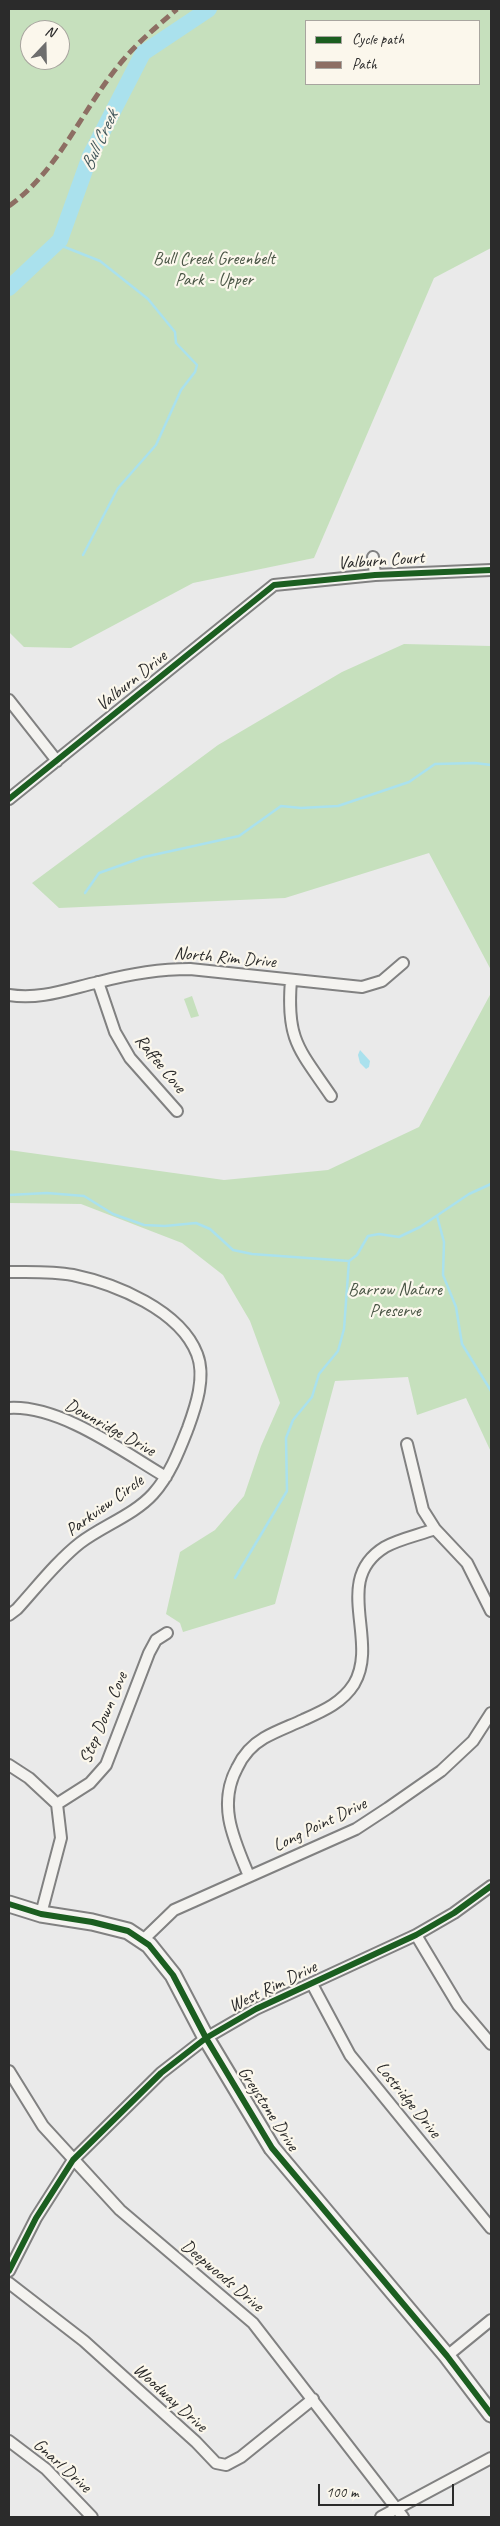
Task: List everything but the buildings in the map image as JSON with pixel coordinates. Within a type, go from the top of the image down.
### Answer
[{"type":"street","points":[[373,557],[375,575]]},
{"type":"street","name":"Valburn Court","points":[[274,585],[375,575],[491,570]]},
{"type":"street","name":"Valburn Drive","points":[[9,799],[274,585]]},
{"type":"street","points":[[9,700],[57,761]]},
{"type":"street","name":"North Rim Drive","points":[[9,995],[25,997],[47,996],[98,982],[164,969],[190,969],[362,987],[382,981],[403,963]]},
{"type":"street","points":[[291,980],[288,1010],[291,1029],[298,1048],[331,1096]]},
{"type":"street","name":"Raffee Cove","points":[[98,982],[115,1032],[130,1058],[177,1110]]},
{"type":"street","name":"Parkview Circle","points":[[9,1272],[71,1274],[114,1287],[168,1315],[185,1334],[197,1354],[200,1377],[196,1408],[178,1454],[166,1477],[146,1500],[75,1547],[17,1609],[9,1615]]},
{"type":"street","name":"Downridge Drive","points":[[9,1408],[40,1410],[70,1421],[166,1477]]},
{"type":"street","points":[[407,1444],[423,1510],[435,1529],[467,1564],[491,1610]]},
{"type":"street","points":[[249,1876],[234,1840],[226,1803],[234,1774],[242,1758],[264,1738],[323,1711],[338,1702],[349,1692],[358,1677],[362,1661],[363,1647],[358,1590],[361,1575],[366,1565],[385,1547],[435,1529]]},
{"type":"street","name":"Step Down Cove","points":[[57,1804],[90,1784],[106,1765],[149,1653],[156,1640],[167,1633]]},
{"type":"street","name":"Long Point Drive","points":[[144,1939],[174,1910],[356,1829],[441,1771],[466,1747],[484,1726],[491,1713]]},
{"type":"street","points":[[9,1765],[29,1778],[57,1804],[61,1838],[41,1914]]},
{"type":"street","name":"West Rim Drive","points":[[9,2271],[36,2218],[73,2160],[162,2073],[206,2038],[256,2009],[416,1935],[454,1913],[491,1886]]},
{"type":"street","name":"Greystone Drive","points":[[9,1904],[41,1914],[110,1926],[128,1931],[144,1939],[173,1975],[206,2038],[272,2148],[447,2356],[491,2414]]},
{"type":"street","points":[[416,1935],[458,2005],[491,2044]]},
{"type":"street","name":"Lostridge Drive","points":[[312,1984],[350,2056],[491,2228]]},
{"type":"street","name":"Deepwoods Drive","points":[[9,2071],[43,2126],[73,2160],[141,2230],[253,2323],[400,2514]]},
{"type":"street","name":"Woodway Drive","points":[[9,2283],[84,2341],[196,2442],[216,2463],[226,2465],[241,2457],[313,2399]]},
{"type":"street","points":[[447,2356],[491,2320]]},
{"type":"street","name":"Gnarl Drive","points":[[9,2441],[46,2469],[92,2517]]},
{"type":"street","points":[[381,2517],[400,2514],[491,2458]]},
{"type":"green space","name":"Bull Creek Greenbelt Park - Upper","points":[[9,9],[491,9],[491,248],[434,278],[314,558],[193,583],[71,648],[24,647],[9,632]]},
{"type":"green space","points":[[404,644],[491,646],[491,970],[429,853],[285,898],[59,908],[32,883],[218,745],[342,672]]},
{"type":"green space","name":"Barrow Nature Preserve","points":[[491,993],[491,1452],[466,1398],[417,1415],[408,1377],[335,1381],[275,1604],[183,1632],[180,1623],[166,1614],[180,1552],[215,1530],[244,1496],[261,1446],[280,1403],[250,1321],[223,1275],[182,1243],[81,1204],[9,1203],[9,1150],[224,1180],[328,1170],[419,1127]]},
{"type":"green space","points":[[192,996],[199,1016],[191,1018],[184,999]]},
{"type":"water","points":[[360,1050],[370,1061],[369,1067],[366,1069],[360,1063],[358,1055]]},
{"type":"waterway","name":"Bull Creek","points":[[9,288],[60,240],[90,156],[143,53],[209,9]]},
{"type":"waterway","points":[[57,244],[100,261],[148,299],[175,332],[176,343],[197,365],[195,372],[181,390],[156,445],[118,488],[83,555]]},
{"type":"waterway","points":[[85,893],[99,873],[144,857],[239,836],[281,806],[301,808],[338,806],[409,782],[435,764],[475,763],[491,765]]},
{"type":"waterway","points":[[9,1195],[47,1193],[84,1196],[113,1214],[144,1225],[165,1226],[196,1223],[210,1229],[233,1250],[252,1254],[349,1261],[357,1255],[368,1236],[379,1234],[399,1237],[420,1227],[469,1194],[491,1184]]},
{"type":"waterway","points":[[437,1216],[444,1242],[443,1275],[456,1307],[462,1344],[491,1391]]},
{"type":"waterway","points":[[235,1578],[287,1491],[286,1438],[293,1420],[312,1397],[319,1374],[338,1351],[344,1329],[349,1261]]},
{"type":"marked path","points":[[9,206],[43,174],[71,136],[109,77],[124,59],[143,39],[177,9]]},
{"type":"cycle path","points":[[9,799],[274,585],[375,575],[491,570]]},
{"type":"cycle path","points":[[9,2271],[36,2218],[73,2160],[161,2073],[206,2038],[256,2009],[416,1935],[454,1913],[491,1886]]},
{"type":"cycle path","points":[[9,1904],[41,1914],[92,1922],[128,1931],[149,1945],[173,1975],[206,2038],[272,2148],[447,2356],[491,2414]]}]
